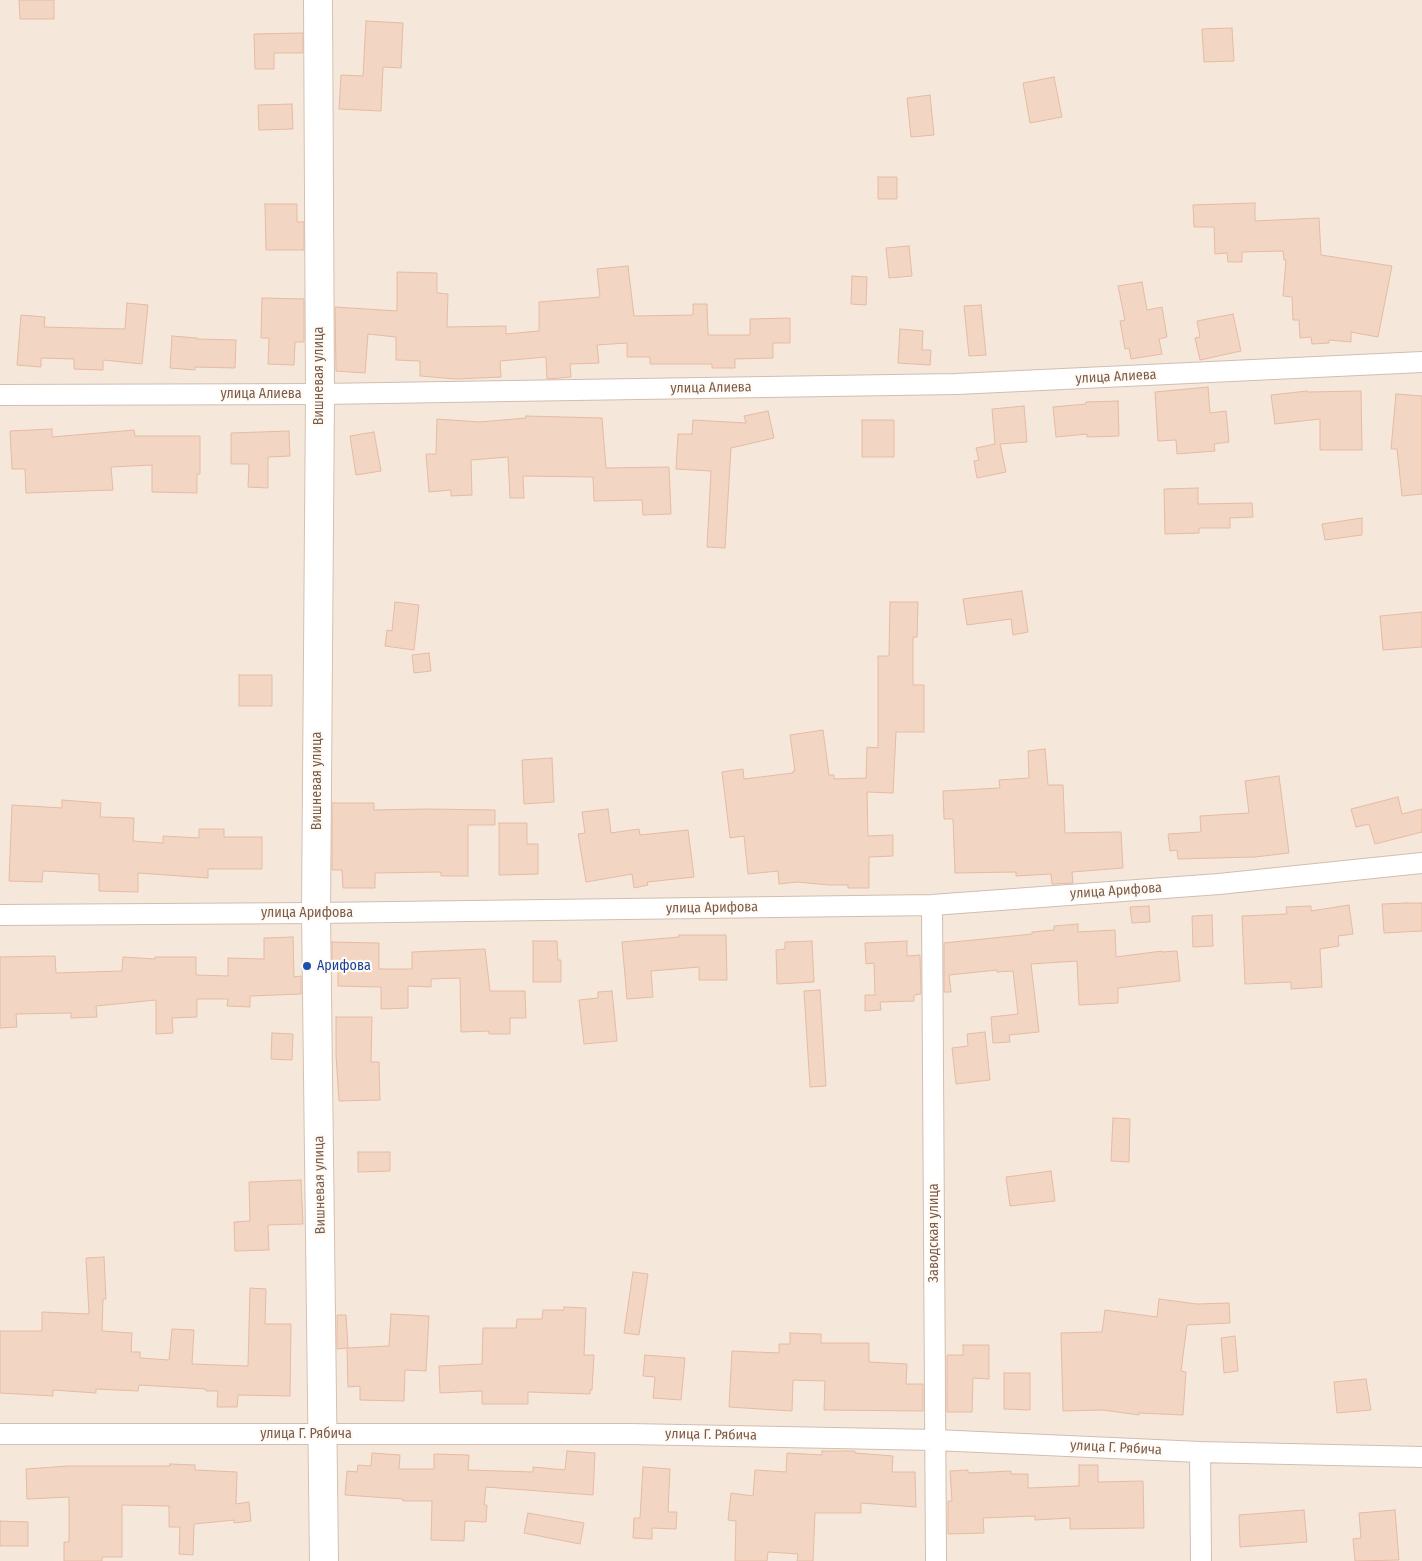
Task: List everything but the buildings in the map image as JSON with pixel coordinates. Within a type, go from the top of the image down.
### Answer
[{"type":"street","name":"Вишневая улица","points":[[318,0],[320,394],[316,913],[324,1561]]},
{"type":"street","name":"улица Алиева","points":[[0,395],[320,394],[957,384],[1422,362]]},
{"type":"street","name":"улица Арифова","points":[[0,915],[932,905],[1219,884],[1422,863]]},
{"type":"street","name":"Заводская улица","points":[[932,905],[936,1561]]},
{"type":"street","name":"улица Г. Рябича","points":[[0,1434],[630,1434],[935,1440],[1200,1452],[1422,1457]]},
{"type":"street","points":[[1200,1452],[1201,1561]]},
{"type":"shaded area","points":[[0,0],[1422,0],[1422,1561],[0,1561]]},
{"type":"place","name":"Арифова","points":[[307,966]]}]
